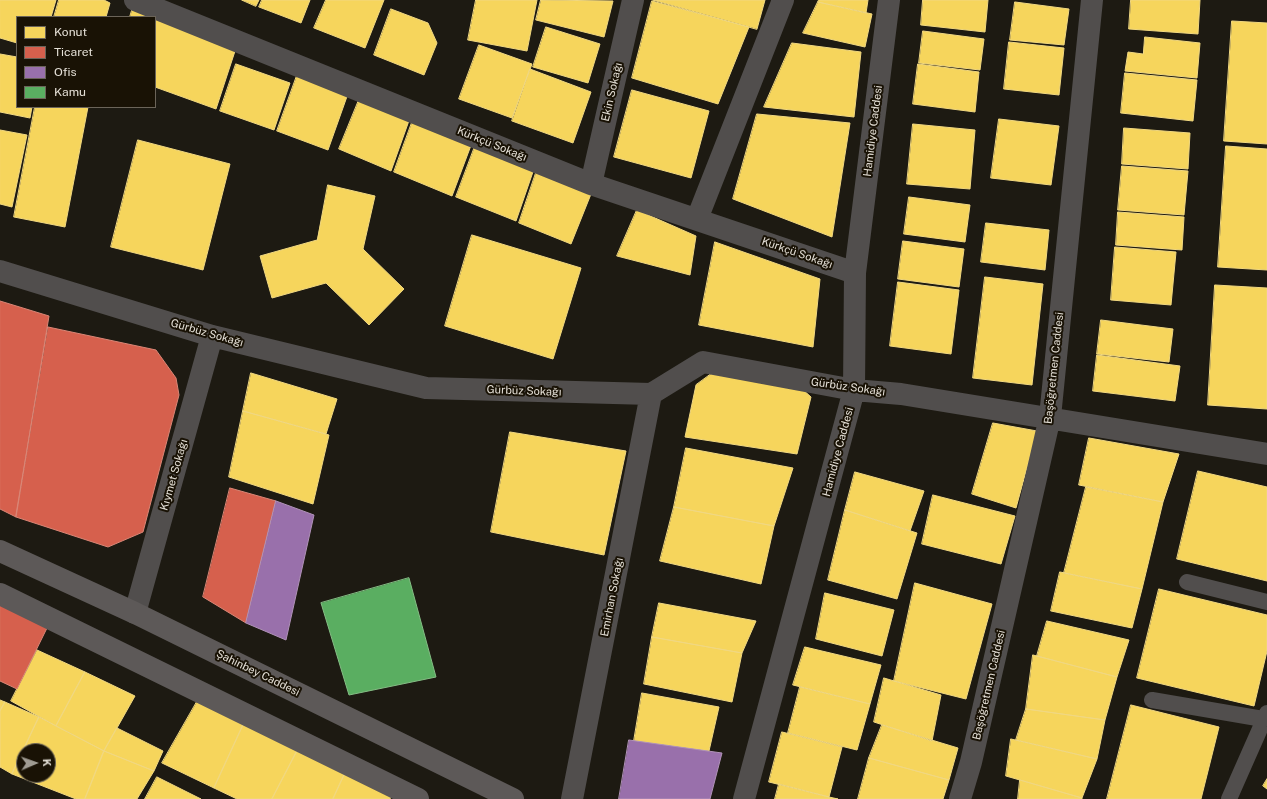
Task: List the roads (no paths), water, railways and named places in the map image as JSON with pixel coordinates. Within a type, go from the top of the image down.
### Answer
[{"type":"main road","name":"Şahinbey Caddesi","points":[[0,551],[135,613],[513,799]]},
{"type":"main road","points":[[0,594],[418,799]]},
{"type":"street","name":"Kürkçü Sokağı","points":[[135,0],[591,184],[855,273]]},
{"type":"street","name":"Ekin Sokağı","points":[[591,184],[633,0]]},
{"type":"street","points":[[697,220],[783,0]]},
{"type":"street","name":"Hamidiye Caddesi","points":[[744,799],[854,390],[855,273],[889,0]]},
{"type":"street","name":"Başöğretmen Caddesi","points":[[960,799],[971,762],[1050,417],[1092,0]]},
{"type":"street","name":"Gürbüz Sokağı","points":[[0,271],[212,336],[426,388],[651,394],[703,362],[854,390],[901,394],[1050,417],[1267,454]]},
{"type":"street","name":"Kıymet Sokağı","points":[[135,613],[212,336]]},
{"type":"street","name":"Emirhan Sokağı","points":[[572,799],[651,394]]},
{"type":"lane","points":[[1187,582],[1267,602]]},
{"type":"lane","points":[[1152,700],[1266,716],[1231,798]]}]
